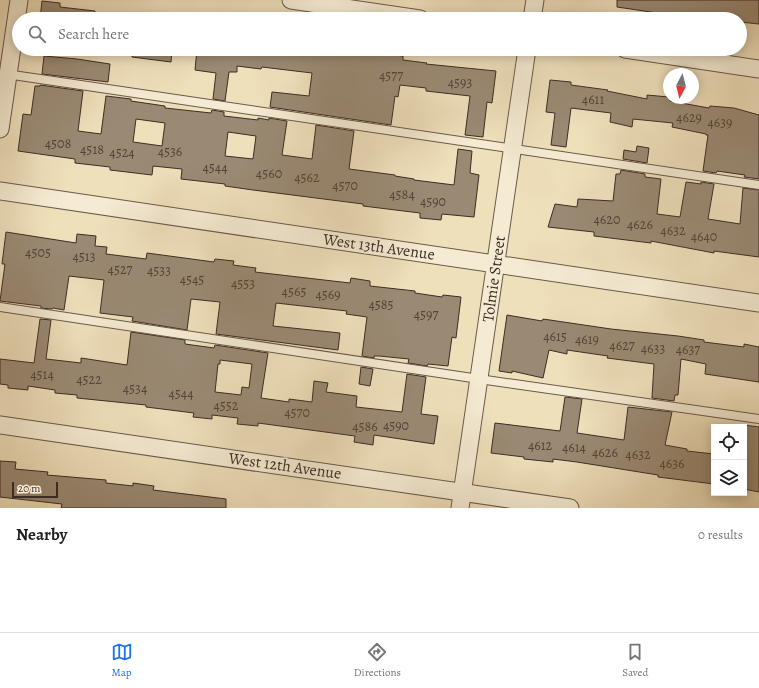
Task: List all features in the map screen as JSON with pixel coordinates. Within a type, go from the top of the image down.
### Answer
[{"type":"street","points":[[17,12],[19,0]]},
{"type":"street","points":[[291,0],[372,12]]},
{"type":"street","points":[[533,12],[535,0]]},
{"type":"street","points":[[0,130],[4,74],[12,35]]},
{"type":"street","name":"Tolmie Street","points":[[461,500],[526,56]]},
{"type":"street","points":[[672,56],[759,69]]},
{"type":"street","name":"West 13th Avenue","points":[[0,191],[759,302]]},
{"type":"street","name":"West 12th Avenue","points":[[0,425],[461,500],[570,508]]},
{"type":"lane","points":[[4,74],[759,185]]},
{"type":"lane","points":[[0,307],[479,379],[759,419]]},
{"type":"building","points":[[617,0],[759,0],[759,24],[747,23],[747,12],[651,12],[617,7]]},
{"type":"building","points":[[42,1],[60,3],[60,7],[95,11],[95,12],[41,12]]},
{"type":"building","points":[[44,56],[110,64],[108,82],[42,74]]},
{"type":"building","points":[[132,56],[171,56],[171,62]]},
{"type":"building","points":[[196,56],[403,56],[403,60],[427,63],[426,64],[496,71],[492,103],[487,102],[483,137],[465,135],[470,96],[426,91],[426,88],[400,85],[398,97],[395,96],[391,125],[270,107],[272,92],[309,96],[312,73],[262,67],[261,69],[237,66],[237,72],[229,72],[225,101],[213,99],[216,73],[195,70]]},
{"type":"building","points":[[550,80],[571,82],[571,85],[608,90],[607,91],[647,99],[647,95],[663,96],[663,104],[687,104],[709,108],[710,106],[734,108],[759,115],[759,179],[744,177],[745,175],[717,171],[716,173],[703,171],[708,135],[672,127],[673,123],[633,119],[632,127],[610,122],[611,113],[571,108],[566,147],[551,145],[555,113],[546,112]]},
{"type":"building","points":[[35,86],[83,91],[78,131],[101,134],[106,96],[131,99],[131,101],[165,106],[165,108],[211,113],[212,110],[224,112],[224,116],[258,120],[258,118],[269,120],[269,118],[287,121],[282,155],[312,159],[316,125],[354,131],[349,169],[395,175],[414,180],[454,185],[458,149],[472,151],[470,173],[479,175],[474,217],[442,214],[441,220],[420,218],[420,213],[225,186],[225,184],[181,179],[182,169],[153,166],[152,175],[110,170],[110,167],[75,163],[75,159],[18,151],[23,114],[31,115]],"holes":[[[136,119],[165,123],[162,146],[133,142]],[[228,132],[256,136],[253,159],[225,156]]]},
{"type":"building","points":[[637,146],[649,148],[647,163],[623,159],[624,150],[636,152]]},
{"type":"building","points":[[621,170],[645,174],[645,177],[661,179],[657,214],[680,217],[686,182],[701,184],[701,182],[714,184],[708,219],[740,224],[743,188],[759,190],[759,257],[714,251],[714,253],[651,241],[651,243],[594,236],[594,232],[548,227],[555,204],[577,207],[578,199],[613,201],[616,174],[620,174]]},
{"type":"building","points":[[6,232],[76,243],[77,234],[96,236],[95,246],[107,247],[106,254],[146,259],[147,253],[214,262],[215,259],[234,261],[233,265],[256,268],[255,272],[350,283],[351,278],[370,281],[370,286],[415,291],[415,293],[442,297],[443,295],[461,297],[456,338],[452,337],[448,366],[428,364],[427,366],[408,363],[409,359],[379,356],[374,356],[374,358],[362,356],[367,317],[346,314],[347,311],[276,303],[273,326],[340,333],[338,350],[216,334],[220,302],[191,299],[187,330],[132,321],[133,317],[100,313],[104,280],[69,276],[64,310],[41,308],[41,306],[0,301],[5,264],[2,264]]},
{"type":"building","points":[[507,315],[542,321],[543,319],[611,329],[678,336],[704,340],[704,342],[744,347],[744,344],[759,347],[759,382],[705,374],[706,364],[681,359],[678,395],[675,395],[674,401],[652,398],[654,364],[607,358],[608,356],[567,350],[567,354],[549,350],[543,378],[512,371],[512,373],[499,371]]},
{"type":"building","points":[[40,319],[51,320],[46,359],[81,363],[81,358],[127,365],[131,332],[185,340],[185,344],[214,348],[215,345],[268,353],[261,398],[289,402],[289,399],[312,402],[314,381],[328,383],[326,392],[357,396],[356,407],[402,412],[407,374],[426,377],[421,414],[438,416],[434,444],[374,435],[373,445],[354,442],[355,436],[258,423],[258,426],[237,424],[238,418],[212,415],[212,419],[193,417],[194,413],[146,407],[146,405],[77,398],[77,395],[55,393],[55,390],[28,386],[28,390],[8,388],[8,385],[0,384],[0,359],[34,363]],"holes":[[[220,360],[252,364],[249,388],[242,387],[241,395],[215,392],[218,364],[220,364]]]},
{"type":"building","points":[[361,367],[373,369],[370,386],[359,384]]},
{"type":"building","points":[[565,397],[582,399],[577,433],[624,440],[628,407],[672,412],[665,445],[687,449],[687,451],[711,454],[711,484],[658,477],[658,475],[577,462],[553,459],[553,462],[524,459],[524,457],[491,453],[495,423],[560,431]]},
{"type":"building","points":[[747,425],[759,427],[759,492],[747,490]]},
{"type":"building","points":[[0,461],[16,462],[15,469],[48,472],[47,475],[106,480],[106,483],[133,486],[133,483],[154,486],[153,490],[226,499],[226,508],[61,508],[62,504],[0,497]]}]
